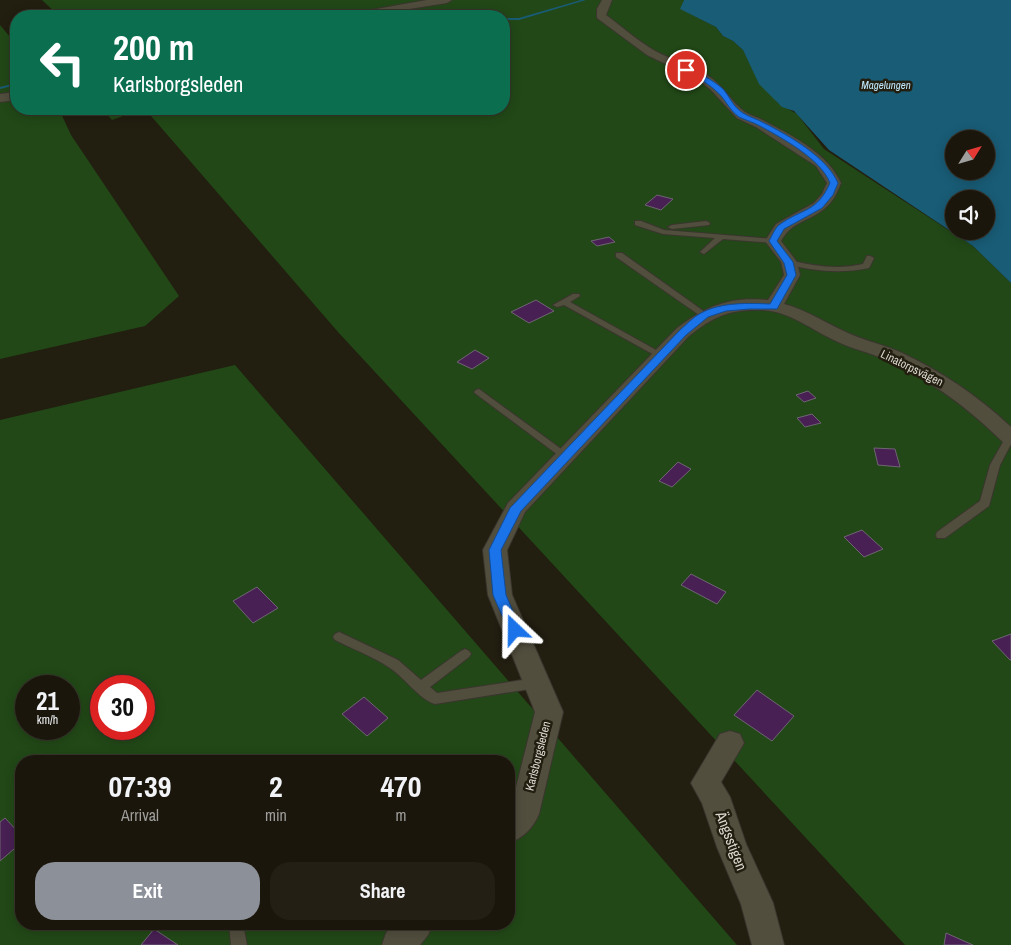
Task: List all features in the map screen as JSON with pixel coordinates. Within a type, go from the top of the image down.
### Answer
[{"type":"street","points":[[380,10],[447,0]]},
{"type":"street","points":[[607,0],[602,9],[601,16],[616,28],[651,53],[703,78],[721,91],[727,102],[740,115],[761,124],[784,138],[821,163],[830,174],[834,183],[829,195],[819,206],[781,227],[773,241],[789,262],[792,275],[773,307]]},
{"type":"street","name":"Karlsborgsleden","points":[[515,823],[524,814],[549,712],[500,595],[495,550],[516,508],[683,332],[705,315],[725,309],[749,306],[773,307]]},
{"type":"street","name":"Linatorpsvägen","points":[[773,307],[802,318],[844,338],[893,356],[954,388],[986,413],[1010,437]]},
{"type":"street","name":"Ängsstigen","points":[[730,743],[705,783],[715,798],[732,847],[757,903],[768,945]]},
{"type":"street","points":[[398,945],[412,930]]},
{"type":"lane","points":[[638,223],[663,232],[773,241]]},
{"type":"lane","points":[[656,228],[693,226],[706,223]]},
{"type":"lane","points":[[704,252],[722,236]]},
{"type":"lane","points":[[619,256],[705,315]]},
{"type":"lane","points":[[789,262],[821,270],[849,270],[866,266],[870,258]]},
{"type":"lane","points":[[576,296],[561,303],[661,355]]},
{"type":"lane","points":[[479,392],[565,456]]},
{"type":"lane","points":[[941,535],[985,503],[995,465],[1010,437]]},
{"type":"lane","points":[[339,637],[394,664],[435,699],[537,683]]},
{"type":"lane","points":[[420,687],[465,654]]},
{"type":"lane","points":[[237,930],[239,945]]},
{"type":"green space","points":[[42,0],[684,0],[681,9],[716,27],[723,36],[733,41],[743,50],[756,76],[778,103],[797,114],[824,149],[945,228],[945,240],[964,240],[973,246],[1011,283],[1011,945],[905,945],[338,332],[150,115],[510,115],[510,10],[53,10]]},
{"type":"green space","points":[[0,25],[10,37],[10,115],[62,115],[71,135],[179,296],[145,326],[0,359]]},
{"type":"green space","points":[[107,115],[126,115],[112,120]]},
{"type":"green space","points":[[235,365],[737,945],[0,945],[0,420]]},
{"type":"water","name":"Magelungen","points":[[684,0],[1011,0],[1011,283],[973,246],[964,240],[995,240],[995,190],[945,190],[945,227],[829,150],[794,111],[782,107],[759,84],[743,50],[733,41],[723,36],[716,27],[680,9]]},
{"type":"building","points":[[657,195],[673,199],[661,210],[645,205]]},
{"type":"building","points":[[609,237],[615,242],[597,246],[591,241]]},
{"type":"building","points":[[536,300],[554,311],[529,323],[511,312]]},
{"type":"building","points":[[475,350],[489,358],[472,369],[457,362]]},
{"type":"building","points":[[808,391],[816,398],[804,402],[796,395]]},
{"type":"building","points":[[812,414],[821,423],[805,427],[797,418]]},
{"type":"building","points":[[874,448],[895,449],[900,467],[878,465]]},
{"type":"building","points":[[678,462],[691,469],[672,487],[659,481]]},
{"type":"building","points":[[862,530],[883,549],[864,557],[844,537]]},
{"type":"building","points":[[691,574],[726,592],[717,604],[681,585]]},
{"type":"building","points":[[257,587],[278,608],[253,623],[233,601]]},
{"type":"building","points":[[1011,634],[1011,660],[1010,660],[992,641]]},
{"type":"building","points":[[757,690],[794,716],[772,741],[734,715]]},
{"type":"building","points":[[364,697],[388,718],[367,736],[342,714]]},
{"type":"building","points":[[5,818],[15,829],[15,848],[0,861],[0,822]]},
{"type":"building","points":[[153,930],[156,930],[178,945],[141,945]]},
{"type":"building","points":[[946,933],[973,945],[944,945]]},
{"type":"waterway","points":[[510,19],[519,19],[584,0]]},
{"type":"waterway","points":[[0,88],[10,86]]},
{"type":"route","points":[[515,630],[500,595],[495,550],[516,508],[683,332],[705,315],[725,309],[764,305],[773,307],[792,275],[789,262],[773,241],[781,227],[819,206],[829,195],[834,183],[830,174],[821,163],[761,124],[740,115],[727,102],[721,91],[703,78],[686,70]]}]
